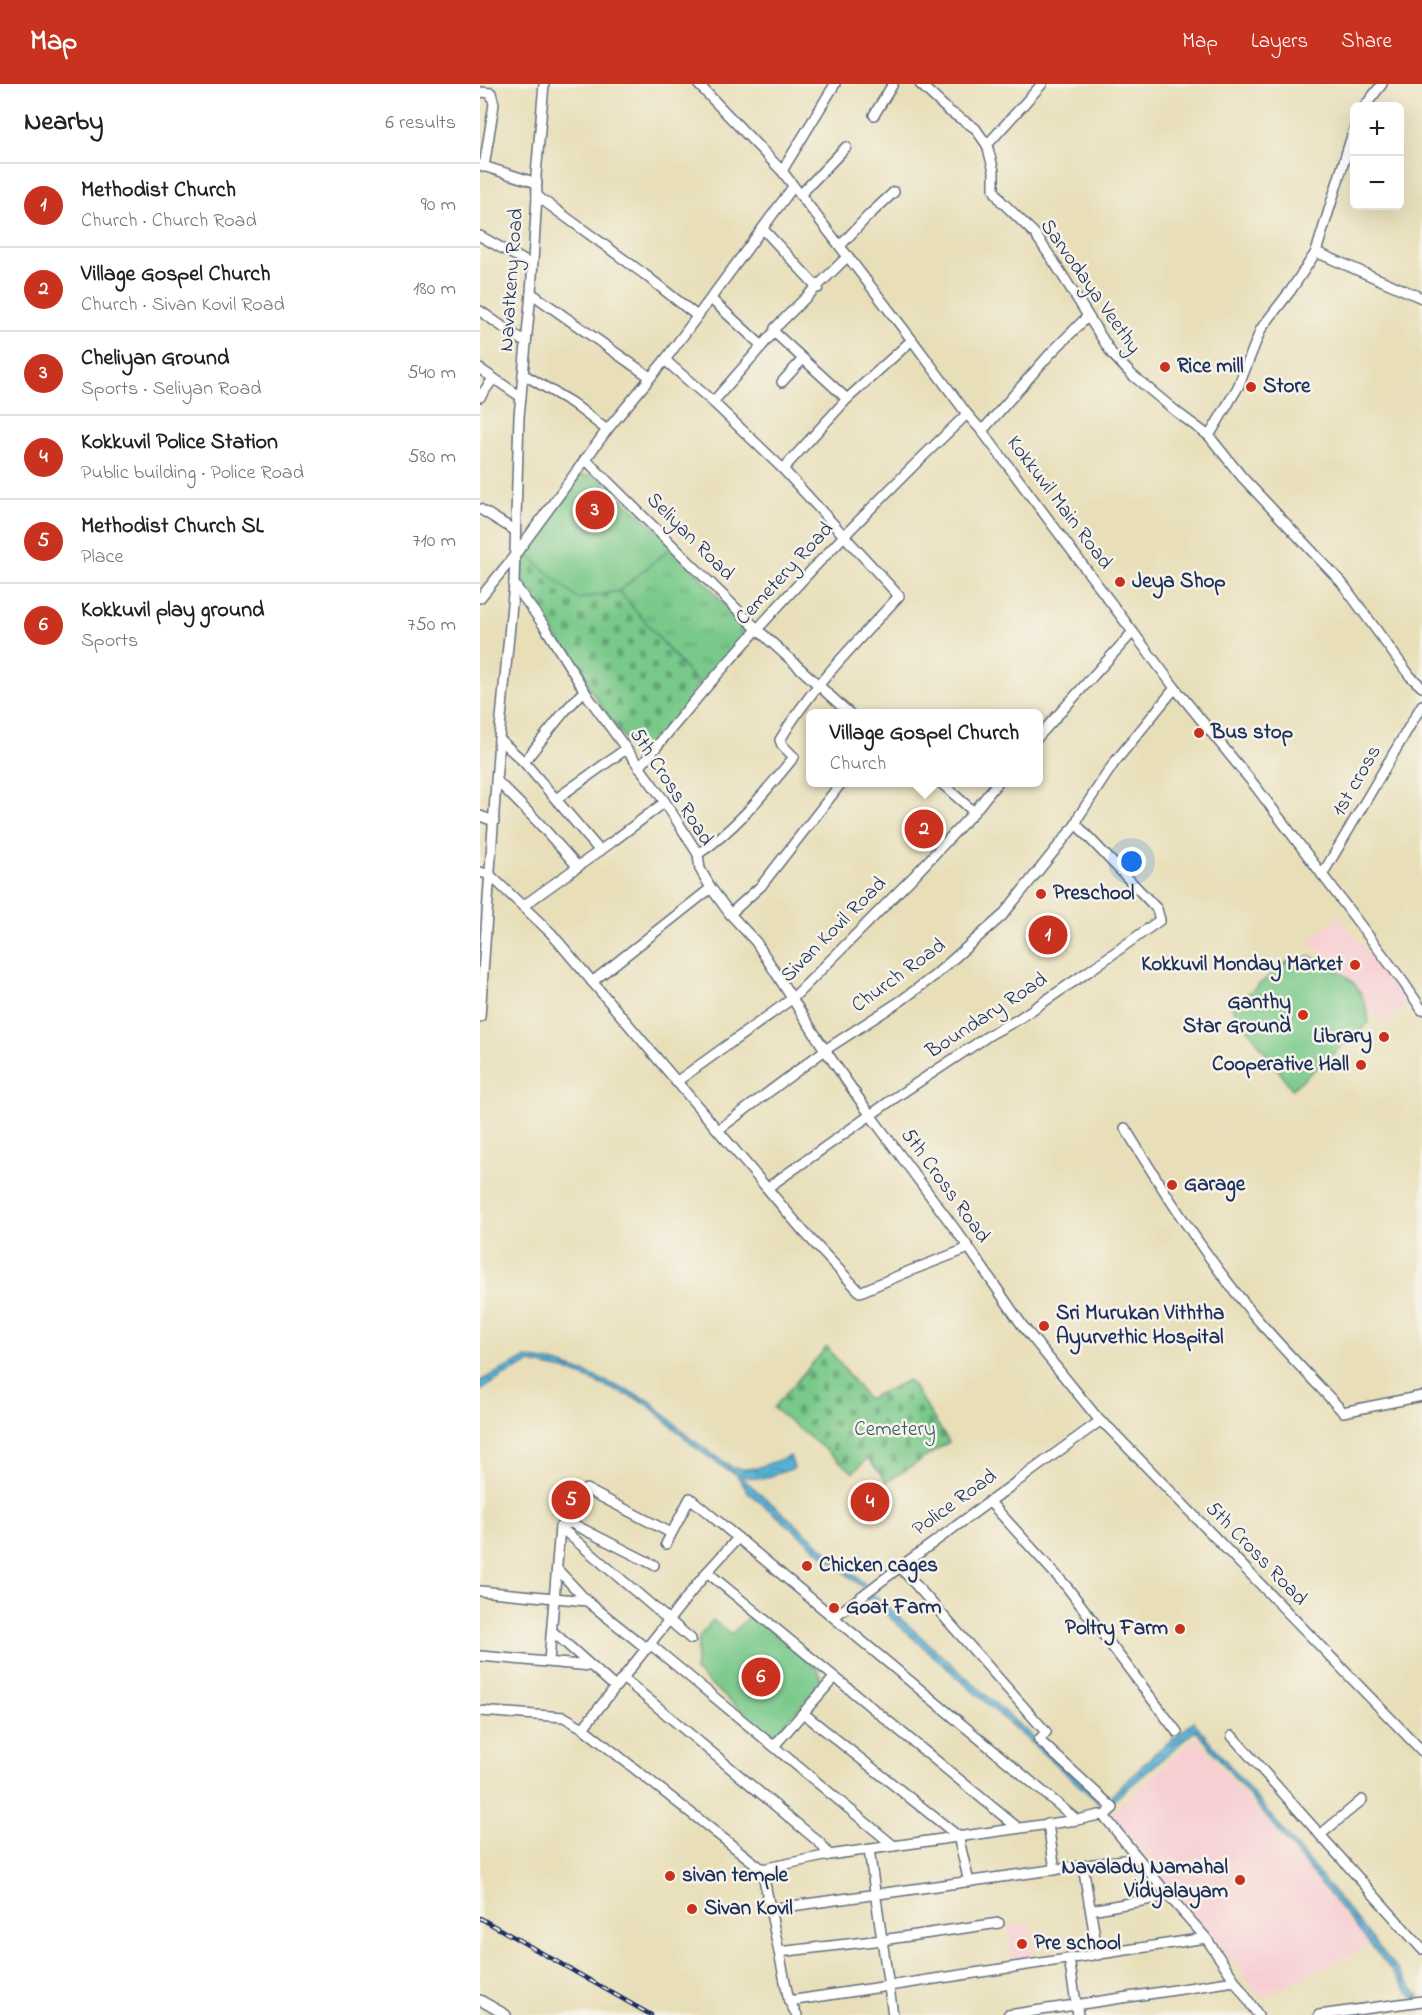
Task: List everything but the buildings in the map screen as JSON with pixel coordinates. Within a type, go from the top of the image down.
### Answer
[{"type":"street","name":"Navatkeny Road","points":[[480,1017],[483,932],[490,876],[499,740],[514,584],[514,530],[521,397],[531,293],[544,84]]},
{"type":"street","name":"Kokkuvil Main Road","points":[[698,84],[782,171],[982,431],[1132,633],[1256,787],[1404,982],[1422,1010]]},
{"type":"street","points":[[782,171],[835,84]]},
{"type":"street","points":[[874,115],[893,84]]},
{"type":"street","name":"Sarvodaya Veethy","points":[[920,84],[949,111],[975,128],[987,145],[993,171],[994,190],[1000,201],[1035,234],[1112,354],[1131,374],[1209,436],[1242,477],[1342,583],[1410,676],[1422,687]]},
{"type":"street","points":[[987,145],[1042,84]]},
{"type":"street","points":[[1368,102],[1382,84]]},
{"type":"street","points":[[480,92],[491,93],[494,104],[482,166],[537,183]]},
{"type":"street","points":[[1209,436],[1238,387],[1261,329],[1316,252],[1350,142]]},
{"type":"street","points":[[800,195],[846,147]]},
{"type":"street","points":[[480,598],[515,555],[607,430],[665,360],[793,187]]},
{"type":"street","points":[[840,246],[894,192]]},
{"type":"street","points":[[537,196],[697,316]]},
{"type":"street","points":[[763,229],[818,288]]},
{"type":"street","points":[[480,236],[532,266]]},
{"type":"street","points":[[1316,252],[1422,298]]},
{"type":"street","points":[[713,402],[774,332],[775,328],[848,256]]},
{"type":"street","points":[[531,293],[650,377]]},
{"type":"street","points":[[711,299],[761,345]]},
{"type":"street","points":[[480,311],[526,343]]},
{"type":"street","points":[[982,431],[1050,354],[1087,317]]},
{"type":"street","points":[[774,332],[847,399]]},
{"type":"street","points":[[783,469],[847,399],[912,340]]},
{"type":"street","points":[[782,382],[803,359]]},
{"type":"street","points":[[665,360],[783,469],[846,535],[899,596],[819,687],[780,740],[794,757],[762,795],[718,840],[698,854]]},
{"type":"street","points":[[480,369],[521,397]]},
{"type":"street","points":[[523,374],[572,403],[607,430]]},
{"type":"street","points":[[480,397],[493,379]]},
{"type":"street","name":"Cemetery Road","points":[[639,768],[756,628],[922,456],[967,414]]},
{"type":"street","name":"Seliyan Road","points":[[585,459],[756,628],[844,709]]},
{"type":"street","points":[[480,509],[514,530]]},
{"type":"street","name":"5th Cross Road","points":[[514,584],[545,627],[584,691],[665,802],[698,854],[700,868],[711,888],[730,914],[756,942],[825,1050],[1022,1325],[1100,1421],[1422,1751]]},
{"type":"street","points":[[1043,731],[1132,633]]},
{"type":"street","points":[[1076,824],[1114,763],[1175,688]]},
{"type":"street","points":[[524,762],[584,691]]},
{"type":"street","name":"1st cross","points":[[1322,875],[1422,705]]},
{"type":"street","points":[[499,740],[524,762],[600,851]]},
{"type":"street","points":[[556,799],[626,749]]},
{"type":"street","points":[[496,780],[578,867]]},
{"type":"street","points":[[730,914],[761,886],[839,787]]},
{"type":"street","points":[[945,787],[974,812]]},
{"type":"street","name":"Sivan Kovil Road","points":[[676,1082],[793,998],[974,812],[995,787]]},
{"type":"street","points":[[523,906],[665,802]]},
{"type":"street","points":[[480,816],[494,821]]},
{"type":"street","name":"Church Road","points":[[718,1130],[825,1050],[902,1000],[934,976],[983,934],[1022,893],[1076,824]]},
{"type":"street","name":"Boundary Road","points":[[767,1188],[940,1067],[1017,1020],[1160,920],[1157,909],[1076,824]]},
{"type":"street","points":[[480,872],[490,876],[551,933],[804,1232],[860,1292],[969,1248]]},
{"type":"street","points":[[592,982],[711,888]]},
{"type":"street","points":[[1125,1128],[1154,1176],[1221,1274],[1253,1314],[1343,1412],[1422,1396]]},
{"type":"street","name":"Police Road","points":[[834,1617],[1100,1421]]},
{"type":"street","points":[[586,1489],[671,1533]]},
{"type":"street","points":[[666,1544],[690,1498],[1077,1820]]},
{"type":"street","points":[[988,1502],[1067,1587],[1177,1732]]},
{"type":"street","points":[[560,1527],[571,1523],[654,1566]]},
{"type":"street","points":[[549,1661],[560,1527]]},
{"type":"street","points":[[560,1527],[668,1622],[691,1639]]},
{"type":"street","points":[[583,1728],[707,1572],[738,1538]]},
{"type":"street","points":[[900,1567],[1046,1732],[1039,1740],[1113,1808],[1104,1816]]},
{"type":"street","points":[[557,1569],[587,1601],[648,1646],[774,1746],[894,1846]]},
{"type":"street","points":[[707,1572],[1018,1828]]},
{"type":"street","points":[[480,1591],[587,1601]]},
{"type":"street","points":[[552,1631],[615,1687]]},
{"type":"street","points":[[480,1656],[591,1666]]},
{"type":"street","points":[[623,1678],[820,1843],[829,1855]]},
{"type":"street","points":[[774,1746],[834,1678]]},
{"type":"street","points":[[480,1711],[564,1717],[583,1728],[762,1869],[789,2001],[797,2015]]},
{"type":"street","points":[[803,1713],[958,1836],[969,1882]]},
{"type":"street","points":[[1232,1736],[1422,1949]]},
{"type":"street","points":[[1320,1835],[1362,1800]]},
{"type":"street","points":[[762,1869],[829,1855],[1104,1816],[1206,1938],[1258,2015]]},
{"type":"street","points":[[1048,1824],[1055,1870]]},
{"type":"street","points":[[869,1850],[893,2015]]},
{"type":"street","points":[[770,1909],[1138,1858]]},
{"type":"street","points":[[1083,1866],[1098,1955]]},
{"type":"street","points":[[1091,1910],[1169,1896]]},
{"type":"street","points":[[779,1952],[999,1923]]},
{"type":"street","points":[[789,2001],[889,1984],[1206,1938]]},
{"type":"street","points":[[1069,1959],[1077,2010]]},
{"type":"street","points":[[1008,2015],[1077,2010],[1235,1981]]},
{"type":"street","points":[[480,2000],[506,2015]]},
{"type":"street","points":[[1318,2015],[1422,2001]]},
{"type":"shaded area","name":"Kokkuvil Monday Market","points":[[1337,916],[1412,1001],[1384,1026],[1309,941]]},
{"type":"shaded area","name":"Navalady Namahal Vidyalayam","points":[[1196,1737],[1370,1945],[1262,1998],[1111,1814]]},
{"type":"shaded area","name":"Pre school","points":[[1030,1923],[1035,1961],[1013,1964],[1008,1927]]},
{"type":"green space","points":[[596,475],[674,545],[619,591],[578,599],[524,552],[579,476]]},
{"type":"green space","points":[[674,545],[753,638],[698,684],[619,591]]},
{"type":"green space","points":[[524,552],[578,598],[619,591],[698,684],[671,727],[642,760],[607,715],[545,618],[516,579],[518,563]]},
{"type":"green space","name":"Ganthy Star Ground","points":[[1310,956],[1351,980],[1362,997],[1369,1023],[1292,1089],[1232,1007],[1285,963]]},
{"type":"green space","name":"Cemetery","points":[[827,1347],[867,1399],[909,1380],[949,1442],[887,1482],[868,1458],[853,1472],[773,1408]]},
{"type":"green space","points":[[751,1613],[819,1671],[821,1683],[775,1735],[767,1733],[695,1671],[699,1637],[713,1620],[731,1635]]},
{"type":"water","points":[[526,1358],[556,1363],[586,1373],[649,1400],[690,1438],[733,1468],[757,1468],[790,1456],[794,1468],[762,1479],[742,1476],[742,1478],[865,1584],[862,1587],[748,1492],[736,1474],[696,1448],[646,1403],[569,1371],[530,1363],[503,1376],[480,1391],[480,1381]]},
{"type":"water","points":[[872,1593],[1101,1798],[1110,1797],[1156,1752],[1194,1722],[1419,1996],[1414,1998],[1196,1730],[1108,1805],[1100,1804],[867,1597]]},
{"type":"railway","points":[[480,1918],[651,2015]]},
{"type":"place","name":"Rice mill","points":[[1165,367]]},
{"type":"place","name":"Store","points":[[1251,387]]},
{"type":"place","name":"Cheliyan Ground","points":[[595,510]]},
{"type":"place","name":"Jeya Shop","points":[[1120,582]]},
{"type":"place","name":"Bus stop","points":[[1199,733]]},
{"type":"place","name":"Village Gospel Church","points":[[924,829]]},
{"type":"place","name":"Preschool","points":[[1041,894]]},
{"type":"place","name":"Methodist Church","points":[[1048,935]]},
{"type":"place","name":"Kokkuvil Monday Market","points":[[1355,965]]},
{"type":"place","name":"Ganthy Star Ground","points":[[1303,1015]]},
{"type":"place","name":"Library","points":[[1384,1037]]},
{"type":"place","name":"Cooperative Hall","points":[[1361,1065]]},
{"type":"place","name":"Garage","points":[[1172,1185]]},
{"type":"place","name":"Sri Murukan Viththa Ayurvethic Hospital","points":[[1044,1326]]},
{"type":"place","name":"Methodist Church SL","points":[[571,1500]]},
{"type":"place","name":"Kokkuvil Police Station","points":[[870,1502]]},
{"type":"place","name":"Chicken cages","points":[[807,1566]]},
{"type":"place","name":"Goat Farm","points":[[834,1608]]},
{"type":"place","name":"Poltry Farm","points":[[1180,1629]]},
{"type":"place","name":"Kokkuvil play ground","points":[[761,1677]]},
{"type":"place","name":"sivan temple","points":[[670,1876]]},
{"type":"place","name":"Navalady Namahal Vidyalayam","points":[[1240,1880]]},
{"type":"place","name":"Sivan Kovil","points":[[692,1909]]},
{"type":"place","name":"Pre school","points":[[1022,1944]]}]
